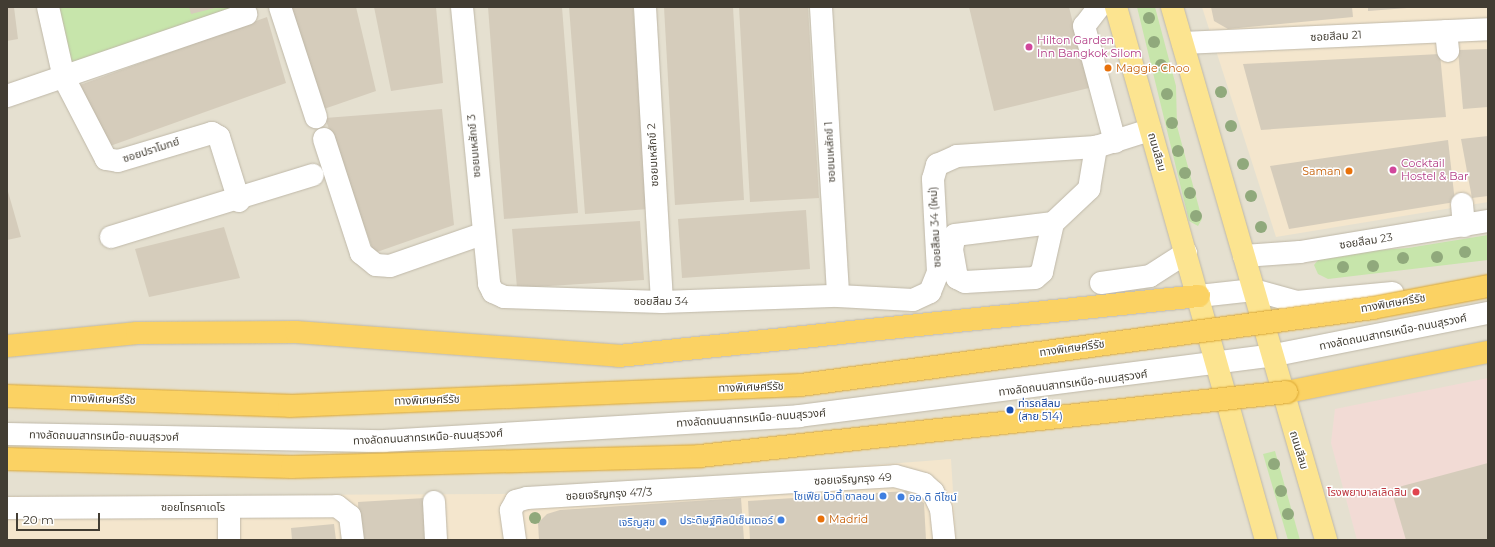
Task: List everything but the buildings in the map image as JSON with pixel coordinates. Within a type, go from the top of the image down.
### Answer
[{"type":"highway","name":"ทางพิเศษศรีรัช","points":[[7,396],[289,406],[802,385],[1373,308],[1488,286]]},
{"type":"highway","points":[[7,346],[137,333],[288,332],[619,356],[1199,296]]},
{"type":"highway","points":[[7,458],[292,467],[700,456],[1287,392],[1488,352]]},
{"type":"main road","name":"ถนนสีลม","points":[[1116,7],[1150,130],[1199,296],[1214,365],[1266,540]]},
{"type":"main road","name":"ถนนสีลม","points":[[1172,7],[1254,290],[1270,356],[1326,540]]},
{"type":"street","name":"ซอยปราโมทย์","points":[[48,7],[64,78],[106,159],[118,161],[212,133],[219,137],[239,200]]},
{"type":"street","points":[[280,7],[316,117]]},
{"type":"street","name":"ซอยมเหสักข์ 3","points":[[462,7],[482,234],[489,284]]},
{"type":"street","name":"ซอยมเหสักข์ 2","points":[[645,7],[662,302]]},
{"type":"street","name":"ซอยมเหสักข์ 1","points":[[821,7],[838,296]]},
{"type":"street","points":[[1053,223],[955,235],[952,241],[957,278],[965,282],[1035,278],[1042,272],[1053,223],[1089,190],[1106,144],[1084,26],[1099,7]]},
{"type":"street","points":[[7,96],[64,78],[246,14]]},
{"type":"street","name":"ซอยสีลม 21","points":[[1183,43],[1447,41],[1488,29]]},
{"type":"street","name":"ซอยสีลม 34 (ใหม่)","points":[[838,296],[913,300],[930,292],[938,272],[933,180],[937,165],[956,156],[1106,144],[1150,130]]},
{"type":"street","points":[[324,139],[361,253],[376,265],[390,266],[482,234]]},
{"type":"street","points":[[111,237],[239,200],[313,175]]},
{"type":"street","points":[[1462,204],[1464,226]]},
{"type":"street","name":"ซอยสีลม 23","points":[[1244,256],[1300,252],[1488,221]]},
{"type":"street","points":[[1101,283],[1150,276],[1186,253]]},
{"type":"street","points":[[1199,296],[1254,290],[1297,302],[1359,298],[1488,276]]},
{"type":"street","name":"ซอยสีลม 34","points":[[489,284],[493,292],[504,297],[662,302],[838,296]]},
{"type":"street","name":"ทางลัดถนนสาทรเหนือ-ถนนสุรวงศ์","points":[[7,434],[384,441],[799,416],[1214,365],[1270,356],[1488,313]]},
{"type":"street","name":"ซอยเจริญกรุง 49","points":[[744,486],[895,476],[910,478],[924,484],[939,502],[944,540]]},
{"type":"street","name":"ซอยเจริญกรุง 47/3","points":[[515,540],[511,510],[516,501],[526,498],[744,486]]},
{"type":"street","points":[[434,502],[436,540]]},
{"type":"street","points":[[229,507],[229,540]]},
{"type":"street","name":"ซอยโทรคาเดโร","points":[[7,508],[342,507],[350,516],[353,540]]},
{"type":"shaded area","points":[[7,7],[1488,7],[1488,540],[7,540]]},
{"type":"shaded area","points":[[1202,7],[1488,7],[1488,202],[1276,237]]},
{"type":"shaded area","name":"โรงพยาบาลเลิดสิน","points":[[1488,378],[1488,540],[1357,540],[1331,443],[1335,409]]},
{"type":"shaded area","points":[[951,459],[956,540],[7,540],[7,496],[502,494]]},
{"type":"green space","points":[[56,7],[240,7],[70,69]]},
{"type":"green space","points":[[1137,7],[1155,7],[1176,86],[1177,126],[1202,219],[1198,226],[1189,221]]},
{"type":"green space","points":[[1488,235],[1488,260],[1328,279],[1318,274],[1314,265],[1323,254],[1408,248]]},
{"type":"green space","points":[[1275,451],[1300,540],[1288,540],[1263,454]]},
{"type":"place","name":"Hilton Garden Inn Bangkok Silom","points":[[1029,47]]},
{"type":"place","name":"Maggie Choo","points":[[1108,68]]},
{"type":"place","name":"Cocktail Hostel & Bar","points":[[1393,170]]},
{"type":"place","name":"Saman","points":[[1349,171]]},
{"type":"place","name":"ท่ารถสีลม (สาย 514)","points":[[1010,410]]},
{"type":"place","name":"โรงพยาบาลเลิดสิน","points":[[1416,492]]},
{"type":"place","name":"โซเฟีย บิวตี้ ซาลอน","points":[[883,496]]},
{"type":"place","name":"ออ ดิ ดีไซน์","points":[[901,497]]},
{"type":"place","name":"Madrid","points":[[821,519]]},
{"type":"place","name":"ประดิษฐ์ศิลป์เซ็นเตอร์","points":[[781,520]]},
{"type":"place","name":"เจริญสุข","points":[[663,522]]}]
